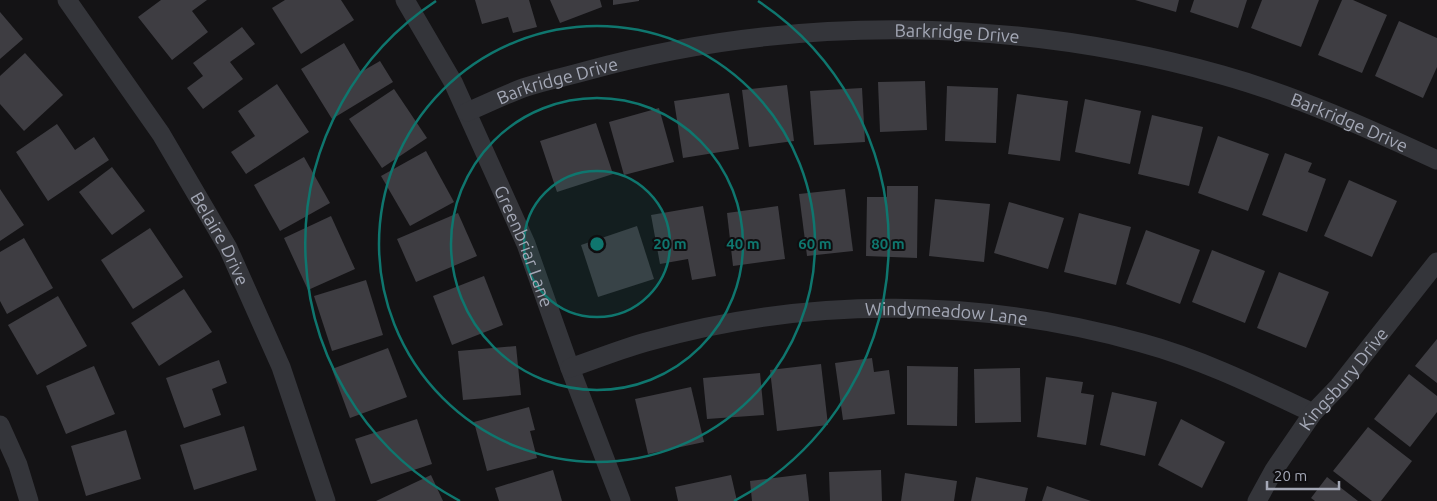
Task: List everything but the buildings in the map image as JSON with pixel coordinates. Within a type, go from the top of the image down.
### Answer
[{"type":"street","name":"Greenbriar Lane","points":[[404,0],[453,82],[526,244],[570,368],[621,501]]},
{"type":"street","name":"Belaire Drive","points":[[73,2],[161,134],[228,248],[281,366],[326,501]]},
{"type":"street","name":"Barkridge Drive","points":[[468,112],[524,88],[641,56],[762,36],[872,30],[994,34],[1115,50],[1223,75],[1338,115],[1437,160]]},
{"type":"street","name":"Kingsbury Drive","points":[[1256,501],[1274,470],[1313,413],[1339,386],[1437,262]]},
{"type":"street","name":"Windymeadow Lane","points":[[570,368],[650,341],[747,319],[847,308],[946,309],[1045,320],[1143,343],[1236,376],[1313,413]]},
{"type":"street","points":[[0,425],[18,465],[29,501]]}]
